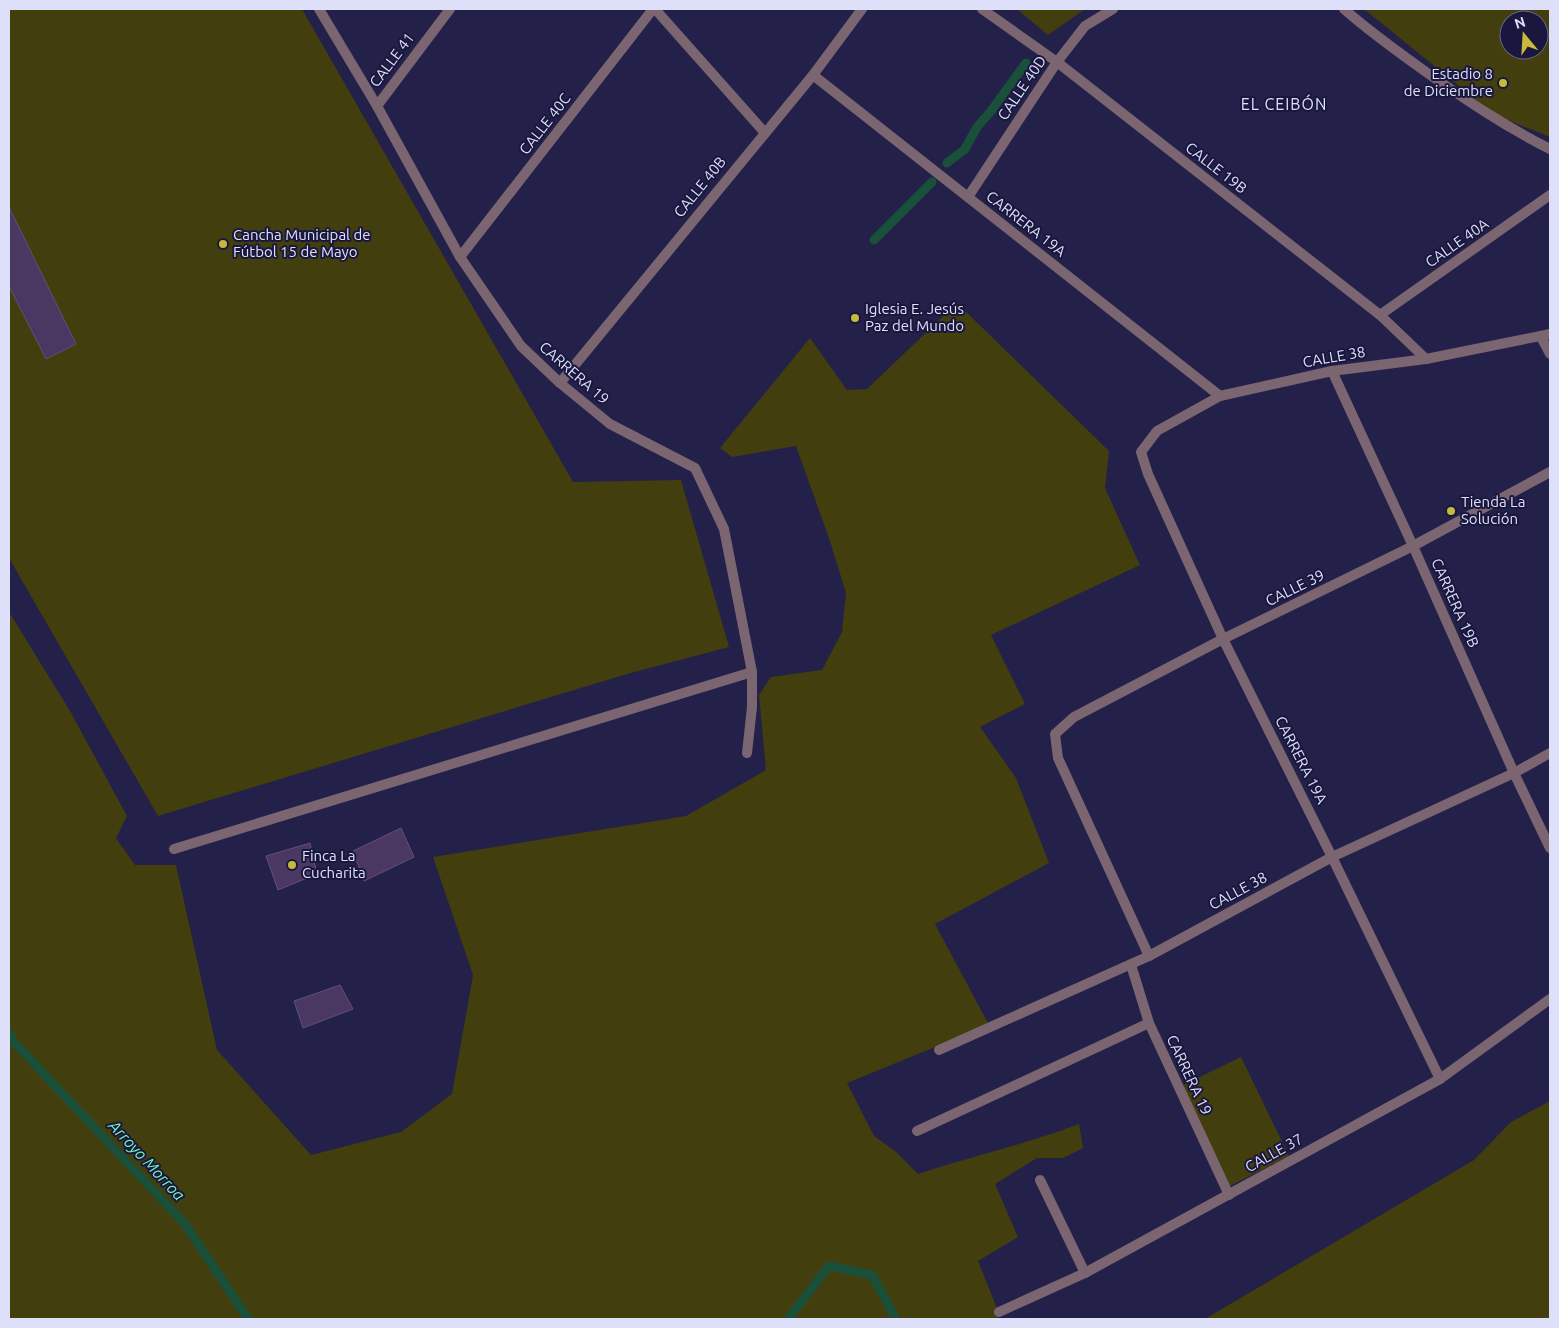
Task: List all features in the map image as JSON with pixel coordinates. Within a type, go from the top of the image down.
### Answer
[{"type":"street","name":"CARRERA 19","points":[[320,9],[377,106],[460,257],[521,346],[560,383],[610,424],[695,468],[724,529],[752,672],[752,707],[747,753]]},
{"type":"street","name":"CALLE 41","points":[[377,106],[450,9]]},
{"type":"street","points":[[654,9],[764,132]]},
{"type":"street","name":"CALLE 40C","points":[[460,257],[654,9]]},
{"type":"street","name":"CALLE 40B","points":[[560,383],[764,132],[813,76],[862,9]]},
{"type":"street","name":"CALLE 19B","points":[[982,9],[1057,62],[1380,315],[1426,359]]},
{"type":"street","name":"CALLE 40D","points":[[968,197],[1057,62],[1084,26],[1113,9]]},
{"type":"street","points":[[1344,9],[1370,33],[1458,95],[1522,135],[1550,149]]},
{"type":"street","name":"CARRERA 19A","points":[[813,76],[1220,396]]},
{"type":"street","name":"CALLE 40A","points":[[1380,315],[1550,195]]},
{"type":"street","points":[[1546,336],[1550,354]]},
{"type":"street","name":"CALLE 38","points":[[1141,452],[1157,431],[1220,396],[1332,371],[1426,359],[1546,336]]},
{"type":"street","name":"CARRERA 19B","points":[[1332,371],[1413,546],[1514,773],[1550,848]]},
{"type":"street","name":"CARRERA 19A","points":[[1141,452],[1148,474],[1223,640],[1332,857],[1440,1079]]},
{"type":"street","name":"CALLE 39","points":[[1149,956],[1058,758],[1055,734],[1074,717],[1223,640],[1413,546],[1550,472]]},
{"type":"street","points":[[174,849],[752,672]]},
{"type":"street","name":"CALLE 38","points":[[939,1050],[1131,965],[1332,857],[1514,773],[1550,754]]},
{"type":"street","name":"CARRERA 19","points":[[1131,965],[1149,1023],[1229,1195]]},
{"type":"street","name":"CALLE 37","points":[[999,1312],[1086,1273],[1440,1079],[1550,999]]},
{"type":"street","points":[[917,1131],[1149,1023]]},
{"type":"street","points":[[1040,1180],[1086,1273]]},
{"type":"shaded area","name":"Cancha Municipal de Fútbol 15 de Mayo","points":[[9,9],[302,9],[573,482],[681,480],[729,647],[627,674],[158,816],[9,558]]},
{"type":"shaded area","points":[[1017,9],[1085,9],[1048,35]]},
{"type":"shaded area","name":"Estadio 8 de Diciembre","points":[[1364,9],[1550,9],[1550,137],[1495,115]]},
{"type":"shaded area","points":[[957,303],[1109,451],[1105,488],[1140,565],[991,635],[1025,704],[980,727],[1016,778],[1049,863],[935,924],[989,1025],[847,1083],[874,1136],[895,1151],[918,1174],[1040,1138],[1079,1124],[1083,1148],[1063,1158],[1037,1158],[995,1184],[1018,1237],[978,1261],[1000,1316],[995,1319],[9,1319],[9,612],[70,711],[127,816],[116,838],[135,865],[176,865],[217,1050],[311,1155],[401,1132],[452,1094],[473,975],[433,857],[686,816],[766,770],[759,695],[771,677],[822,670],[842,632],[846,593],[830,541],[796,446],[732,457],[720,448],[810,338],[847,390],[867,389]]},
{"type":"shaded area","points":[[1241,1057],[1289,1156],[1222,1190],[1181,1086]]},
{"type":"shaded area","points":[[1550,1101],[1550,1319],[1205,1319],[1474,1160],[1511,1122]]},
{"type":"building","points":[[9,207],[76,344],[46,359],[9,286]]},
{"type":"building","points":[[401,828],[414,857],[364,881],[353,851]]},
{"type":"building","name":"Finca La Cucharita","points":[[310,843],[317,874],[278,890],[266,856]]},
{"type":"building","points":[[340,985],[353,1009],[303,1028],[294,1001]]},
{"type":"waterway","points":[[947,163],[965,149],[977,127],[1026,63]]},
{"type":"waterway","points":[[874,240],[932,182]]},
{"type":"waterway","name":"Arroyo Morroa","points":[[9,1033],[13,1041],[185,1224],[248,1319]]},
{"type":"waterway","name":"Arroyo Morroa","points":[[788,1319],[829,1266],[872,1275],[894,1315],[894,1319]]},
{"type":"place","name":"Estadio 8 de Diciembre","points":[[1503,83]]},
{"type":"place","name":"Cancha Municipal de Fútbol 15 de Mayo","points":[[223,244]]},
{"type":"place","name":"Iglesia E. Jesús Paz del Mundo","points":[[855,318]]},
{"type":"place","name":"Tienda La Solución","points":[[1451,511]]},
{"type":"place","name":"Finca La Cucharita","points":[[292,865]]},
{"type":"district","name":"EL CEIBÓN","points":[[1284,104]]}]
